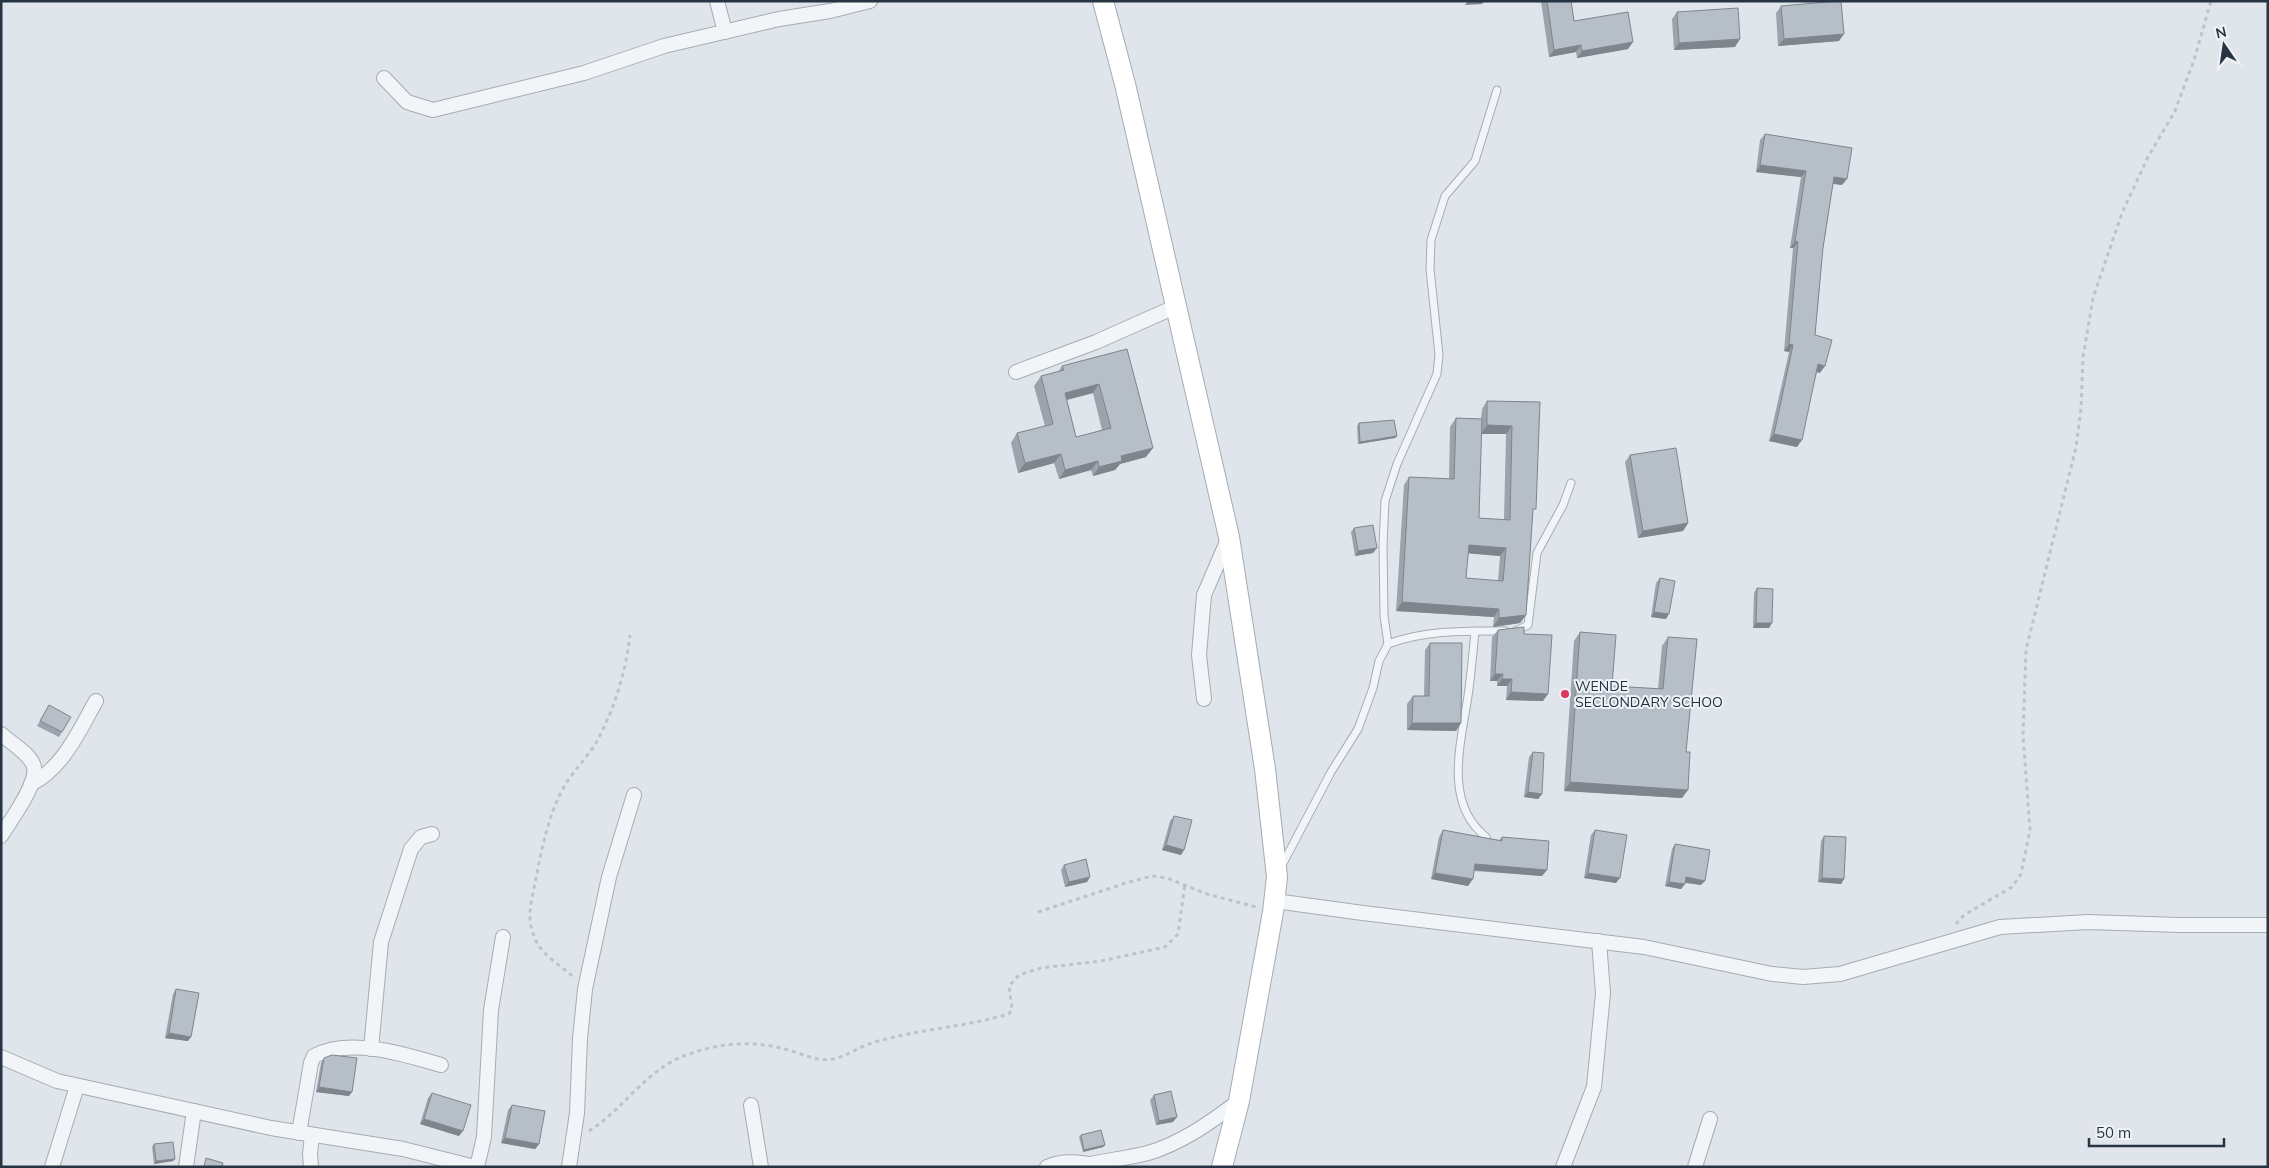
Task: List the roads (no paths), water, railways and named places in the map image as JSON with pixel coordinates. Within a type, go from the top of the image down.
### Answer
[{"type":"street","points":[[718,1],[725,32]]},
{"type":"street","points":[[384,78],[407,102],[433,110],[584,73],[664,46],[870,1]]},
{"type":"street","points":[[1103,1],[1125,84],[1229,537],[1265,769],[1277,877],[1274,906],[1239,1101],[1222,1167]]},
{"type":"street","points":[[1016,372],[1096,342],[1177,306]]},
{"type":"street","points":[[1204,700],[1199,654],[1204,595],[1229,537]]},
{"type":"street","points":[[31,784],[44,777],[60,759],[96,702]]},
{"type":"street","points":[[1,734],[31,762],[34,768],[31,784],[1,836]]},
{"type":"street","points":[[568,1167],[577,1113],[580,1038],[585,989],[609,877],[634,795]]},
{"type":"street","points":[[371,1049],[381,942],[412,850],[421,837],[432,834]]},
{"type":"street","points":[[1274,906],[1363,914],[1644,947],[1772,974],[1803,977],[1840,974],[2000,927],[2044,923],[2268,925]]},
{"type":"street","points":[[1,1058],[57,1081],[77,1086],[306,1134],[357,1140],[476,1167],[484,1137],[491,1010],[503,938]]},
{"type":"street","points":[[1563,1167],[1594,1087],[1603,993],[1599,941]]},
{"type":"street","points":[[311,1167],[306,1134],[314,1056],[325,1050],[336,1048],[371,1049],[408,1055],[441,1065]]},
{"type":"street","points":[[52,1167],[77,1086]]},
{"type":"street","points":[[1047,1167],[1068,1162],[1094,1166],[1147,1153],[1203,1128],[1239,1101]]},
{"type":"street","points":[[751,1105],[761,1167]]},
{"type":"street","points":[[186,1167],[194,1111]]},
{"type":"street","points":[[1695,1167],[1710,1119]]},
{"type":"lane","points":[[1277,877],[1300,828],[1358,729],[1373,688],[1379,662],[1388,644],[1384,607],[1385,502],[1397,464],[1436,374],[1439,355],[1430,269],[1431,240],[1445,196],[1475,161],[1497,90]]},
{"type":"lane","points":[[1388,644],[1404,638],[1431,634],[1515,631],[1528,625],[1536,552],[1563,505],[1572,483]]},
{"type":"lane","points":[[1475,631],[1468,696],[1458,751],[1458,779],[1465,812],[1476,829],[1486,837]]},
{"type":"place","name":"WENDE SECLONDARY SCHOO","points":[[1565,694]]}]
